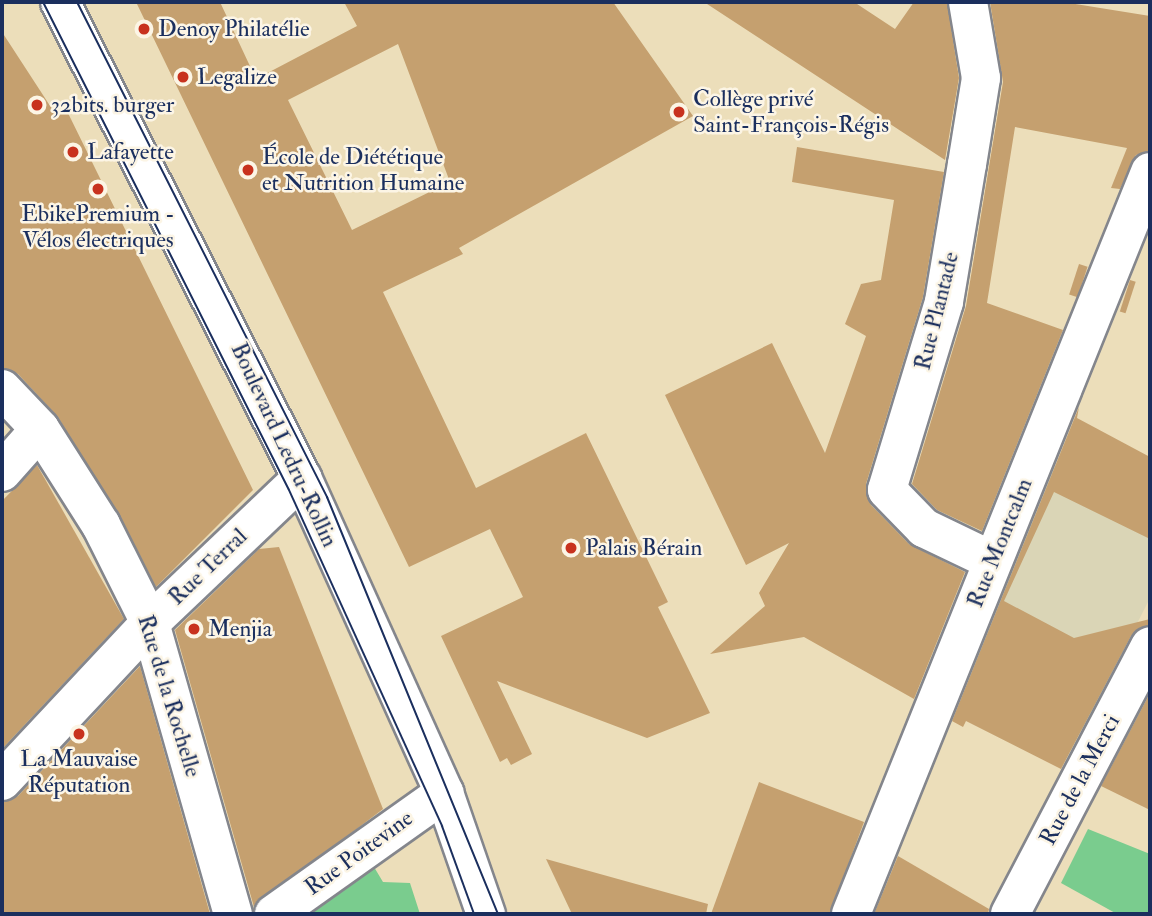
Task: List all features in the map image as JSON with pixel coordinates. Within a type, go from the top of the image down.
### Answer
[{"type":"street","name":"Boulevard Ledru-Rollin","points":[[60,2],[302,478],[494,909]]},
{"type":"street","name":"Rue Plantade","points":[[968,2],[981,78],[944,302],[887,490],[924,528],[993,561]]},
{"type":"street","name":"Rue Montcalm","points":[[851,914],[1150,172]]},
{"type":"street","name":"Rue de la Rochelle","points":[[2,389],[40,429],[101,525],[150,623],[233,914]]},
{"type":"street","points":[[2,472],[40,429]]},
{"type":"street","name":"Rue Terral","points":[[2,781],[150,623],[302,478]]},
{"type":"street","name":"Rue de la Merci","points":[[1010,914],[1150,646]]},
{"type":"street","name":"Rue Poitevine","points":[[274,914],[444,793]]},
{"type":"shaded area","points":[[1052,463],[1150,515],[1150,598],[1083,730],[964,665]]},
{"type":"green space","points":[[1088,829],[1150,854],[1150,914],[1117,914],[1061,883]]},
{"type":"green space","points":[[374,867],[383,882],[410,883],[420,914],[308,914]]},
{"type":"building","points":[[136,2],[220,2],[256,79],[357,26],[344,2],[613,2],[693,116],[459,248],[463,254],[383,292],[476,488],[586,433],[668,602],[658,607],[710,713],[647,738],[497,681],[532,754],[511,765],[507,758],[500,762],[441,636],[523,597],[490,529],[409,567]],"holes":[[[398,44],[450,182],[352,230],[288,100]]]},
{"type":"building","points":[[704,2],[854,2],[895,29],[914,2],[947,2],[959,78],[945,160]]},
{"type":"building","points":[[990,2],[1063,2],[1150,16],[1150,151],[1136,155],[1120,189],[1111,188],[1127,148],[1015,127],[987,303],[1063,330],[982,531],[937,510],[912,484],[966,306],[1003,82]]},
{"type":"building","points":[[2,32],[56,115],[67,111],[253,490],[156,587],[58,417],[18,374],[2,368]]},
{"type":"building","points":[[797,147],[944,172],[923,297],[866,484],[871,505],[909,544],[965,572],[914,699],[804,637],[710,654],[765,606],[759,593],[789,543],[746,565],[665,395],[772,343],[825,453],[866,336],[845,324],[861,284],[881,280],[894,200],[792,182]]},
{"type":"building","points":[[1079,264],[1088,267],[1078,297],[1069,294]]},
{"type":"building","points":[[1130,280],[1136,282],[1126,313],[1120,311]]},
{"type":"building","points":[[1079,407],[1077,418],[1150,457],[1150,539],[1054,492],[1004,601],[1074,638],[1150,619],[1150,624],[1131,636],[1061,769],[966,721],[963,727],[952,721]]},
{"type":"building","points":[[37,465],[124,619],[2,749],[2,501]]},
{"type":"building","points":[[279,547],[383,809],[254,907],[175,630],[259,549]]},
{"type":"building","points":[[140,666],[210,914],[2,914],[2,802],[18,796]]},
{"type":"building","points":[[1150,693],[1150,810],[1101,786]]},
{"type":"building","points":[[759,782],[864,822],[830,914],[711,914]]},
{"type":"building","points":[[898,856],[989,909],[988,914],[874,914]]},
{"type":"building","points":[[546,859],[708,904],[706,914],[572,914]]},
{"type":"tram line","points":[[43,2],[289,490],[442,826],[474,914]]},
{"type":"tram line","points":[[77,2],[327,497],[498,914]]},
{"type":"place","name":"Denoy Philatélie","points":[[144,29]]},
{"type":"place","name":"Legalize","points":[[183,77]]},
{"type":"place","name":"32bits. burger","points":[[37,105]]},
{"type":"place","name":"Collège privé Saint-François-Régis","points":[[679,112]]},
{"type":"place","name":"Lafayette","points":[[73,152]]},
{"type":"place","name":"École de Diététique et Nutrition Humaine","points":[[248,170]]},
{"type":"place","name":"EbikePremium - Vélos électriques","points":[[98,189]]},
{"type":"place","name":"Palais Bérain","points":[[571,548]]},
{"type":"place","name":"Menjia","points":[[194,629]]},
{"type":"place","name":"La Mauvaise Réputation","points":[[79,734]]}]
